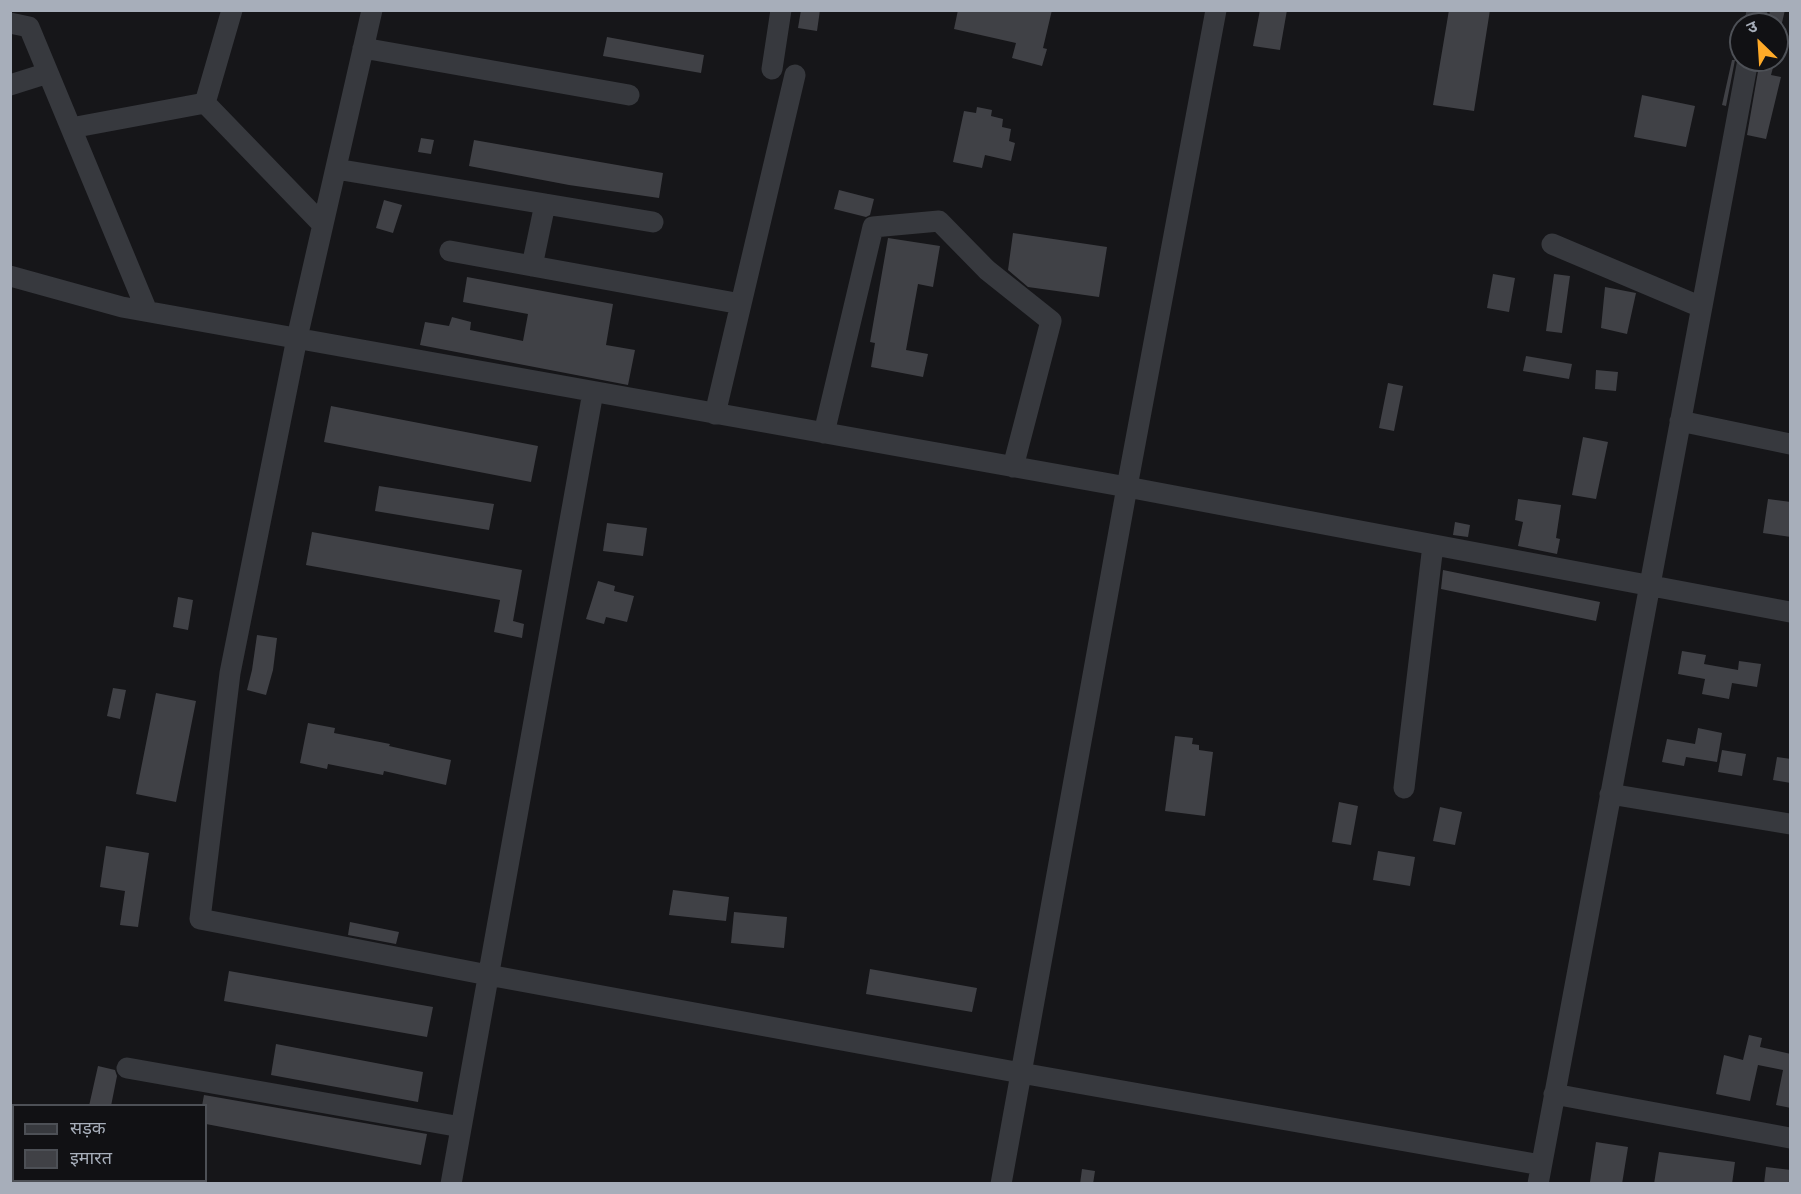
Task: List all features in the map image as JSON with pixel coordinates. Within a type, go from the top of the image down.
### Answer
[{"type":"street","points":[[205,103],[232,10]]},
{"type":"street","points":[[372,10],[297,338],[230,673],[200,919],[488,975],[1021,1073],[1540,1174],[1746,72]]},
{"type":"street","points":[[772,69],[781,10]]},
{"type":"street","points":[[1001,1184],[1216,10]]},
{"type":"street","points":[[10,23],[29,27],[147,311]]},
{"type":"street","points":[[363,48],[628,95]]},
{"type":"street","points":[[10,85],[48,73]]},
{"type":"street","points":[[715,414],[795,75]]},
{"type":"street","points":[[71,128],[205,103]]},
{"type":"street","points":[[205,103],[323,225]]},
{"type":"street","points":[[336,169],[653,222]]},
{"type":"street","points":[[532,266],[545,204]]},
{"type":"street","points":[[824,433],[873,227],[939,220],[987,270],[1051,321],[1013,467]]},
{"type":"street","points":[[1552,244],[1701,307]]},
{"type":"street","points":[[450,250],[741,304]]},
{"type":"street","points":[[10,276],[122,307],[1013,467],[1791,612]]},
{"type":"street","points":[[451,1184],[593,392]]},
{"type":"street","points":[[1680,421],[1791,444]]},
{"type":"street","points":[[1404,788],[1433,545]]},
{"type":"street","points":[[1610,794],[1791,824]]},
{"type":"street","points":[[127,1068],[461,1127]]},
{"type":"street","points":[[1554,1094],[1791,1137]]},
{"type":"building","points":[[801,10],[820,10],[817,31],[798,28]]},
{"type":"building","points":[[958,10],[1052,10],[1043,48],[1047,49],[1042,66],[1012,58],[1016,43],[954,29]]},
{"type":"building","points":[[1260,10],[1287,10],[1280,50],[1253,46]]},
{"type":"building","points":[[1449,10],[1490,10],[1474,111],[1433,105]]},
{"type":"building","points":[[1770,10],[1785,10],[1785,12],[1770,12]]},
{"type":"building","points":[[607,37],[704,55],[701,73],[603,56]]},
{"type":"building","points":[[1729,72],[1733,72],[1726,106],[1722,105]]},
{"type":"building","points":[[1758,72],[1772,72],[1771,75],[1781,77],[1766,139],[1747,135]]},
{"type":"building","points":[[1642,95],[1695,106],[1686,147],[1634,137]]},
{"type":"building","points":[[977,107],[992,110],[991,116],[1003,119],[1002,127],[1011,129],[1009,141],[1015,143],[1011,161],[985,155],[982,168],[953,162],[964,111],[976,113]]},
{"type":"building","points":[[421,138],[434,140],[431,154],[418,152]]},
{"type":"building","points":[[474,140],[663,173],[659,198],[569,185],[469,166]]},
{"type":"building","points":[[839,190],[874,199],[870,215],[866,217],[834,209]]},
{"type":"building","points":[[384,200],[402,205],[393,233],[376,228]]},
{"type":"building","points":[[1013,233],[1107,247],[1099,297],[1028,287],[1008,270]]},
{"type":"building","points":[[888,238],[940,246],[933,287],[918,284],[906,350],[928,354],[923,377],[871,367],[875,343],[870,342]]},
{"type":"building","points":[[1493,274],[1515,278],[1509,312],[1487,308]]},
{"type":"building","points":[[1554,274],[1570,276],[1562,333],[1546,331]]},
{"type":"building","points":[[467,277],[613,304],[606,345],[635,350],[628,385],[420,345],[425,322],[449,326],[452,317],[471,322],[470,330],[523,341],[528,314],[463,302]]},
{"type":"building","points":[[1605,287],[1636,293],[1627,334],[1601,328]]},
{"type":"building","points":[[1526,356],[1572,364],[1569,379],[1523,371]]},
{"type":"building","points":[[1596,370],[1618,372],[1616,391],[1595,389]]},
{"type":"building","points":[[1388,383],[1403,386],[1394,431],[1379,428]]},
{"type":"building","points":[[331,406],[538,446],[531,482],[324,442]]},
{"type":"building","points":[[1583,437],[1608,442],[1596,499],[1572,495]]},
{"type":"building","points":[[379,486],[494,504],[489,530],[375,511]]},
{"type":"building","points":[[1518,499],[1561,505],[1556,538],[1560,539],[1557,554],[1518,546],[1523,522],[1515,520]]},
{"type":"building","points":[[1768,499],[1791,502],[1791,537],[1763,533]]},
{"type":"building","points":[[1455,522],[1470,525],[1468,537],[1453,535]]},
{"type":"building","points":[[607,523],[647,528],[643,556],[603,551]]},
{"type":"building","points":[[312,532],[522,570],[513,621],[524,624],[522,638],[494,632],[500,600],[306,565]]},
{"type":"building","points":[[1443,570],[1600,602],[1596,621],[1441,589]]},
{"type":"building","points":[[598,581],[615,586],[614,591],[634,596],[627,622],[606,617],[604,624],[586,619]]},
{"type":"building","points":[[178,597],[193,600],[188,630],[173,627]]},
{"type":"building","points":[[257,635],[277,638],[273,670],[266,695],[247,690]]},
{"type":"building","points":[[1682,651],[1706,655],[1704,664],[1738,670],[1739,661],[1761,664],[1757,687],[1732,683],[1729,699],[1702,694],[1705,679],[1678,674]]},
{"type":"building","points":[[113,688],[126,690],[120,719],[107,716]]},
{"type":"building","points":[[156,693],[196,701],[176,802],[136,794]]},
{"type":"building","points":[[308,723],[335,728],[334,733],[390,744],[389,746],[451,760],[446,785],[384,771],[383,775],[328,764],[327,769],[300,763]]},
{"type":"building","points":[[1698,728],[1722,733],[1717,762],[1686,757],[1684,766],[1662,762],[1667,739],[1695,744]]},
{"type":"building","points":[[1175,736],[1193,738],[1192,744],[1199,745],[1199,750],[1213,752],[1205,816],[1165,811]]},
{"type":"building","points":[[1722,750],[1746,754],[1742,776],[1718,772]]},
{"type":"building","points":[[1777,757],[1791,759],[1791,783],[1773,780]]},
{"type":"building","points":[[1339,802],[1358,806],[1351,845],[1332,842]]},
{"type":"building","points":[[1440,807],[1462,812],[1455,845],[1433,841]]},
{"type":"building","points":[[106,846],[149,853],[138,927],[120,925],[125,891],[100,887]]},
{"type":"building","points":[[1378,851],[1415,857],[1410,886],[1373,880]]},
{"type":"building","points":[[673,890],[729,897],[726,921],[669,915]]},
{"type":"building","points":[[734,912],[787,917],[784,948],[731,943]]},
{"type":"building","points":[[350,922],[399,932],[396,944],[348,935]]},
{"type":"building","points":[[870,969],[977,988],[972,1012],[866,994]]},
{"type":"building","points":[[229,971],[433,1007],[427,1037],[224,1001]]},
{"type":"building","points":[[1749,1035],[1762,1038],[1760,1047],[1791,1054],[1791,1108],[1776,1105],[1783,1070],[1758,1065],[1750,1101],[1716,1094],[1724,1055],[1743,1060]]},
{"type":"building","points":[[276,1044],[423,1072],[418,1102],[271,1075]]},
{"type":"building","points":[[98,1066],[115,1070],[117,1076],[111,1104],[89,1104]]},
{"type":"building","points":[[204,1095],[427,1134],[421,1165],[207,1124],[207,1104],[202,1104]]},
{"type":"building","points":[[1596,1142],[1628,1147],[1622,1184],[1590,1182]]},
{"type":"building","points":[[1659,1152],[1735,1162],[1732,1184],[1654,1184]]},
{"type":"building","points":[[1766,1167],[1791,1170],[1791,1184],[1764,1184]]},
{"type":"building","points":[[1082,1169],[1095,1171],[1093,1184],[1080,1184]]}]
